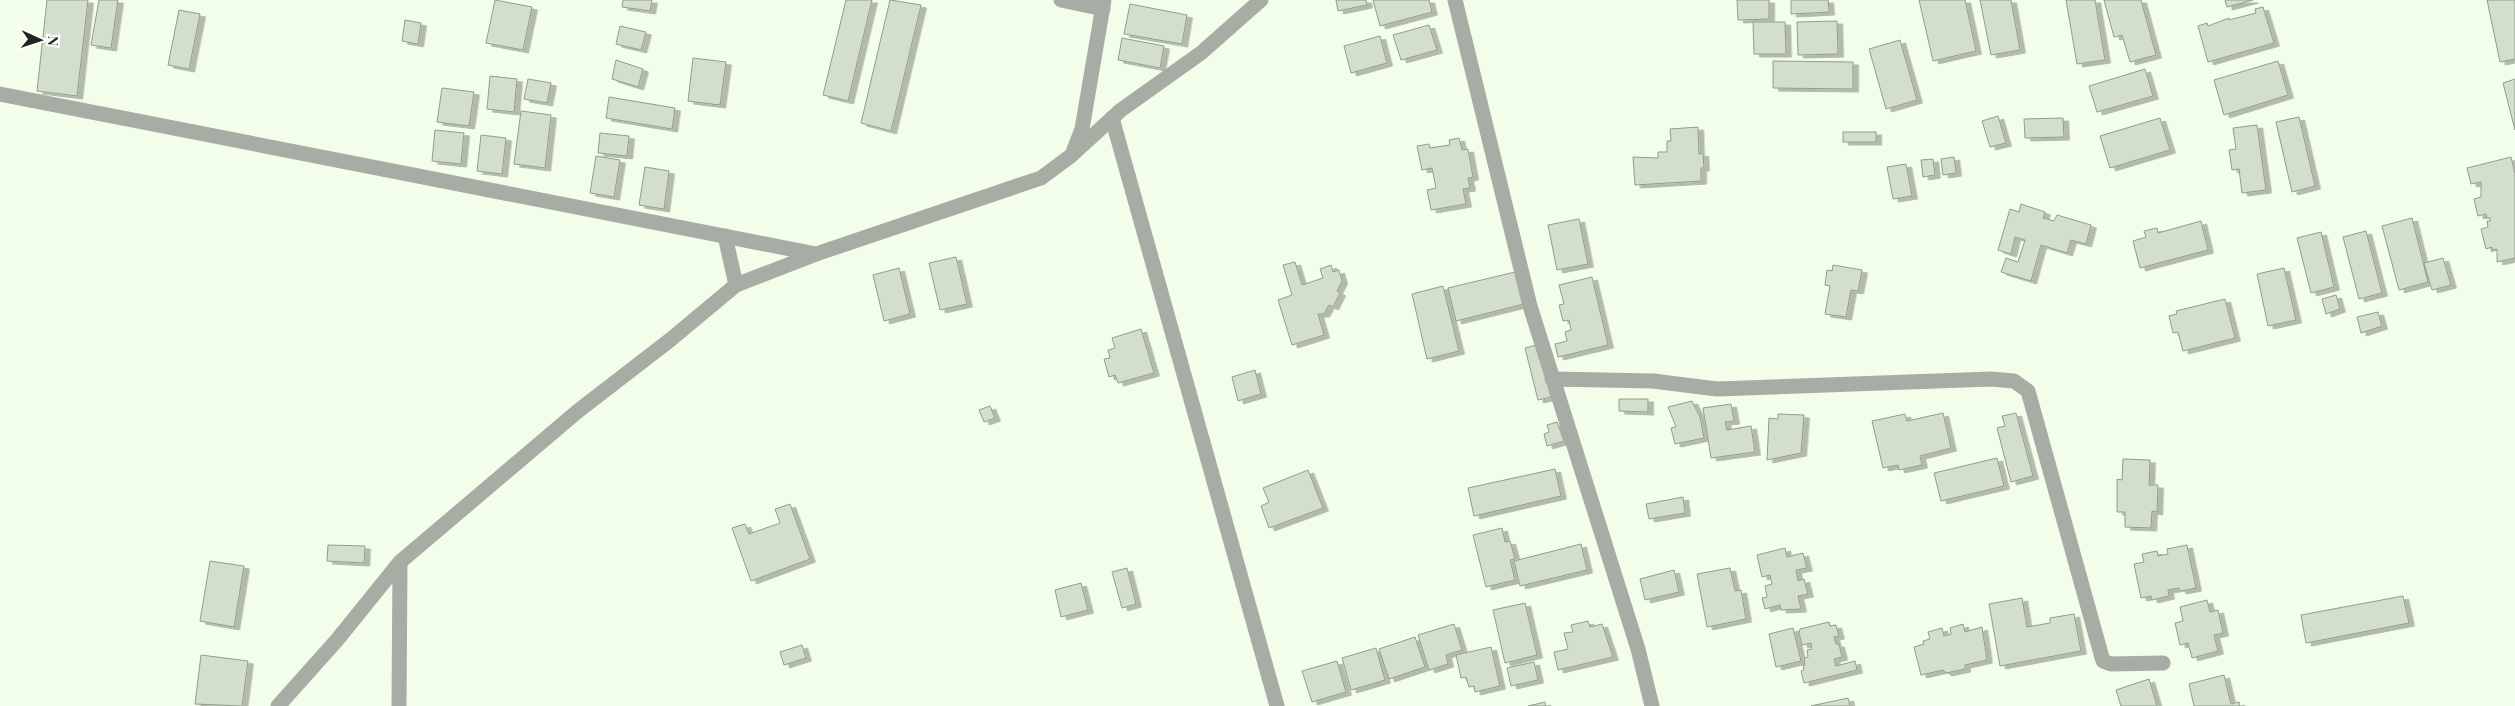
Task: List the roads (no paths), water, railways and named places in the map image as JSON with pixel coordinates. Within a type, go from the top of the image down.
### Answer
[{"type":"street","points":[[1061,0],[1103,4],[1082,129],[1072,155]]},
{"type":"street","points":[[278,706],[337,640],[400,562],[578,411],[670,340],[736,285],[816,254],[1041,178],[1072,155],[1112,118],[1201,53],[1261,0]]},
{"type":"street","points":[[1455,0],[1530,306],[1638,650],[1652,706]]},
{"type":"street","points":[[0,94],[816,254]]},
{"type":"street","points":[[1112,118],[1277,706]]},
{"type":"street","points":[[725,236],[736,285]]},
{"type":"street","points":[[1552,379],[1653,381],[1718,389],[1991,378],[2014,381],[2028,391],[2103,661],[2111,664],[2163,663]]},
{"type":"street","points":[[399,706],[400,562]]}]
